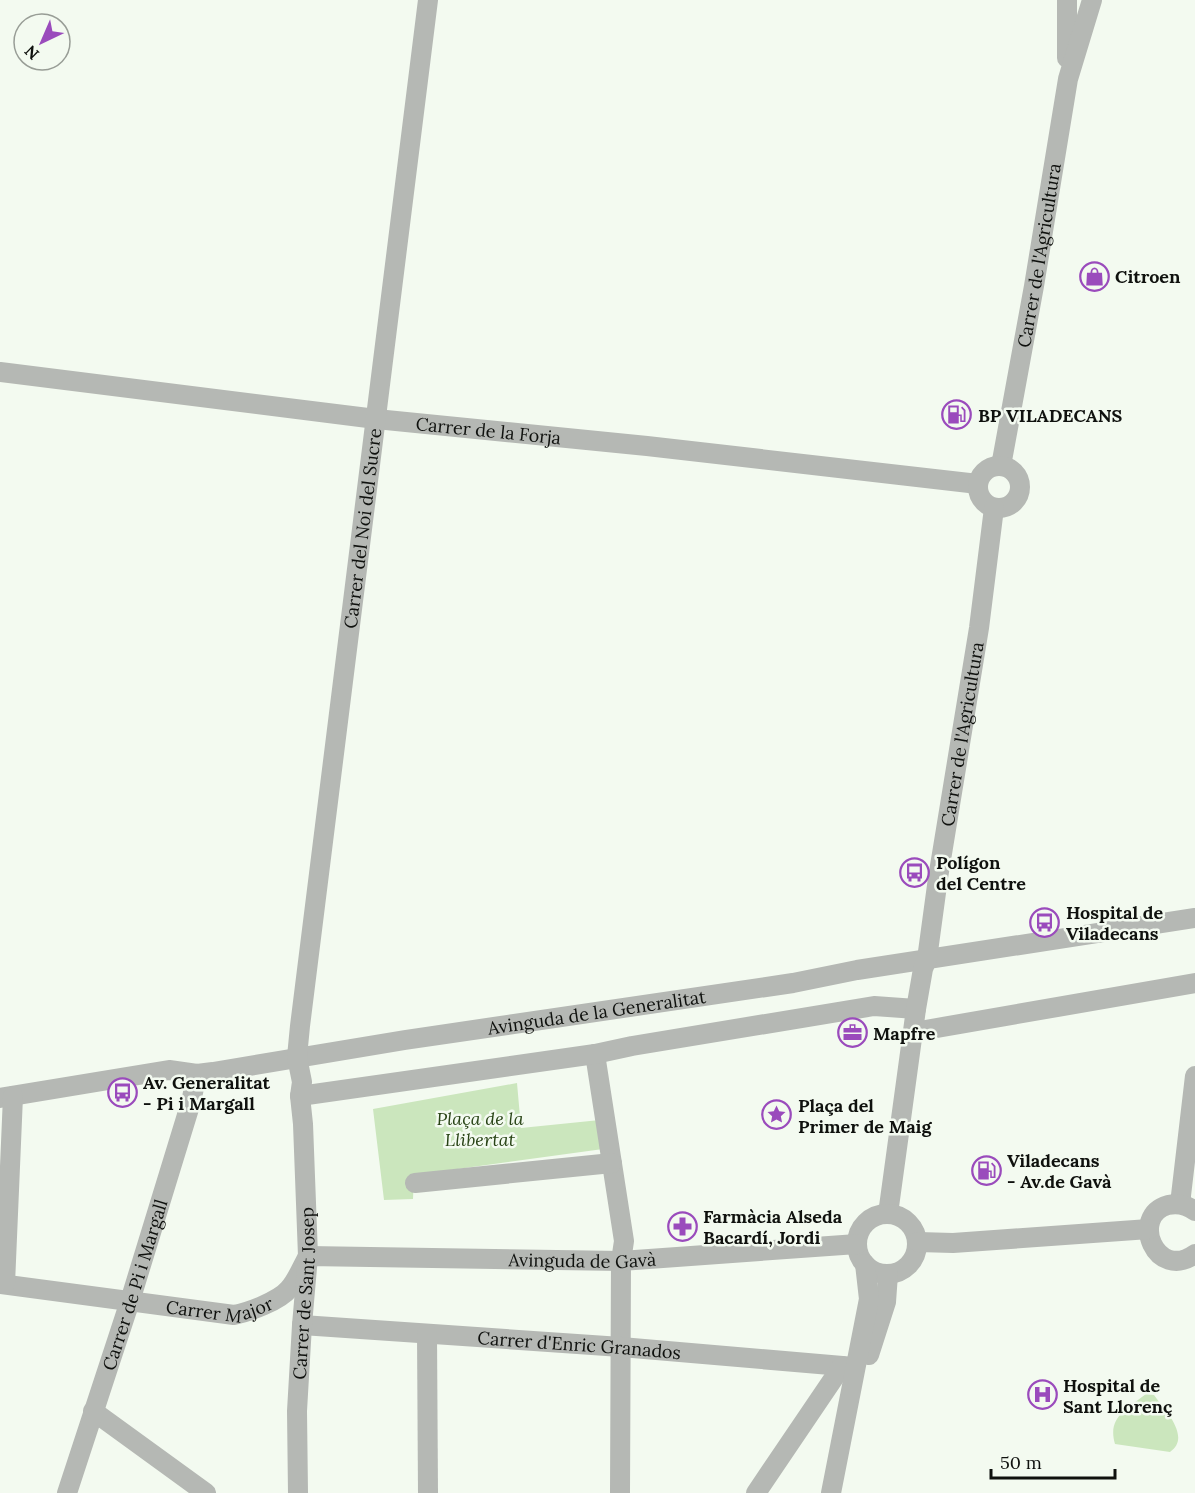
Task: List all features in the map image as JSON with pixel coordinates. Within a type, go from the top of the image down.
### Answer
[{"type":"street","name":"Carrer del Noi del Sucre","points":[[300,1096],[302,1082],[297,1057],[428,0]]},
{"type":"street","name":"Carrer de l'Agricultura","points":[[1067,0],[1068,79]]},
{"type":"street","name":"Carrer de l'Agricultura","points":[[1078,40],[1083,0]]},
{"type":"street","name":"Carrer de l'Agricultura","points":[[1001,466],[1034,286],[1068,79],[1092,0]]},
{"type":"street","name":"Carrer de la Forja","points":[[0,372],[376,419],[646,446],[978,484]]},
{"type":"street","points":[[1001,466],[1013,472],[1017,478],[1019,491],[1013,503],[994,508],[980,496],[978,484],[988,469],[1001,466]]},
{"type":"street","name":"Carrer de l'Agricultura","points":[[888,1214],[916,1009],[927,959],[979,628],[994,508]]},
{"type":"street","name":"Avinguda de la Generalitat","points":[[7,1097],[169,1070],[197,1074],[793,983],[927,959],[1195,918]]},
{"type":"street","points":[[914,1032],[1195,983]]},
{"type":"street","points":[[300,1096],[595,1054],[874,1006],[916,1009]]},
{"type":"street","points":[[595,1054],[624,1241],[621,1261],[620,1493]]},
{"type":"street","name":"Carrer de Pi i Margall","points":[[67,1493],[130,1300],[193,1094],[197,1074]]},
{"type":"street","points":[[1195,1076],[1187,1208],[1163,1207],[1155,1213],[1149,1229],[1149,1238],[1155,1250],[1162,1256],[1177,1261],[1195,1254]]},
{"type":"street","name":"Carrer de Sant Josep","points":[[298,1493],[297,1411],[308,1256],[300,1096]]},
{"type":"street","points":[[3,1284],[7,1097]]},
{"type":"street","points":[[414,1183],[612,1164]]},
{"type":"street","points":[[831,1493],[848,1366],[869,1299],[865,1264],[857,1245],[859,1235],[870,1219],[879,1215],[897,1215],[912,1226],[918,1242],[912,1261],[906,1268],[888,1274],[879,1273],[865,1264]]},
{"type":"street","points":[[918,1242],[953,1243],[1149,1229]]},
{"type":"street","name":"Avinguda de Gavà","points":[[308,1256],[621,1261],[857,1245]]},
{"type":"street","name":"Carrer Major","points":[[3,1284],[234,1315],[245,1313],[282,1296],[289,1289],[308,1256]]},
{"type":"street","points":[[844,1493],[867,1361],[886,1302],[888,1274]]},
{"type":"street","name":"Carrer d'Enric Granados","points":[[302,1325],[621,1347],[848,1366]]},
{"type":"street","points":[[427,1334],[428,1493]]},
{"type":"street","points":[[756,1493],[848,1366]]},
{"type":"street","points":[[93,1411],[206,1493]]},
{"type":"green space","name":"Plaça de la Llibertat","points":[[517,1083],[521,1128],[600,1120],[603,1149],[414,1175],[413,1199],[384,1200],[373,1109]]},
{"type":"green space","points":[[1146,1394],[1154,1395],[1174,1423],[1178,1439],[1176,1446],[1170,1452],[1115,1444],[1113,1435],[1116,1420],[1120,1414]]},
{"type":"place","name":"Citroen","points":[[1094,276]]},
{"type":"place","name":"BP VILADECANS","points":[[957,415]]},
{"type":"place","name":"Polígon del Centre","points":[[915,872]]},
{"type":"place","name":"Hospital de Viladecans","points":[[1045,922]]},
{"type":"place","name":"Mapfre","points":[[852,1033]]},
{"type":"place","name":"Av. Generalitat - Pi i Margall","points":[[122,1092]]},
{"type":"place","name":"Plaça del Primer de Maig","points":[[777,1115]]},
{"type":"place","name":"Viladecans - Av.de Gavà","points":[[986,1170]]},
{"type":"place","name":"Farmàcia Alseda Bacardí, Jordi","points":[[682,1226]]},
{"type":"place","name":"Hospital de Sant Llorenç","points":[[1042,1395]]}]
